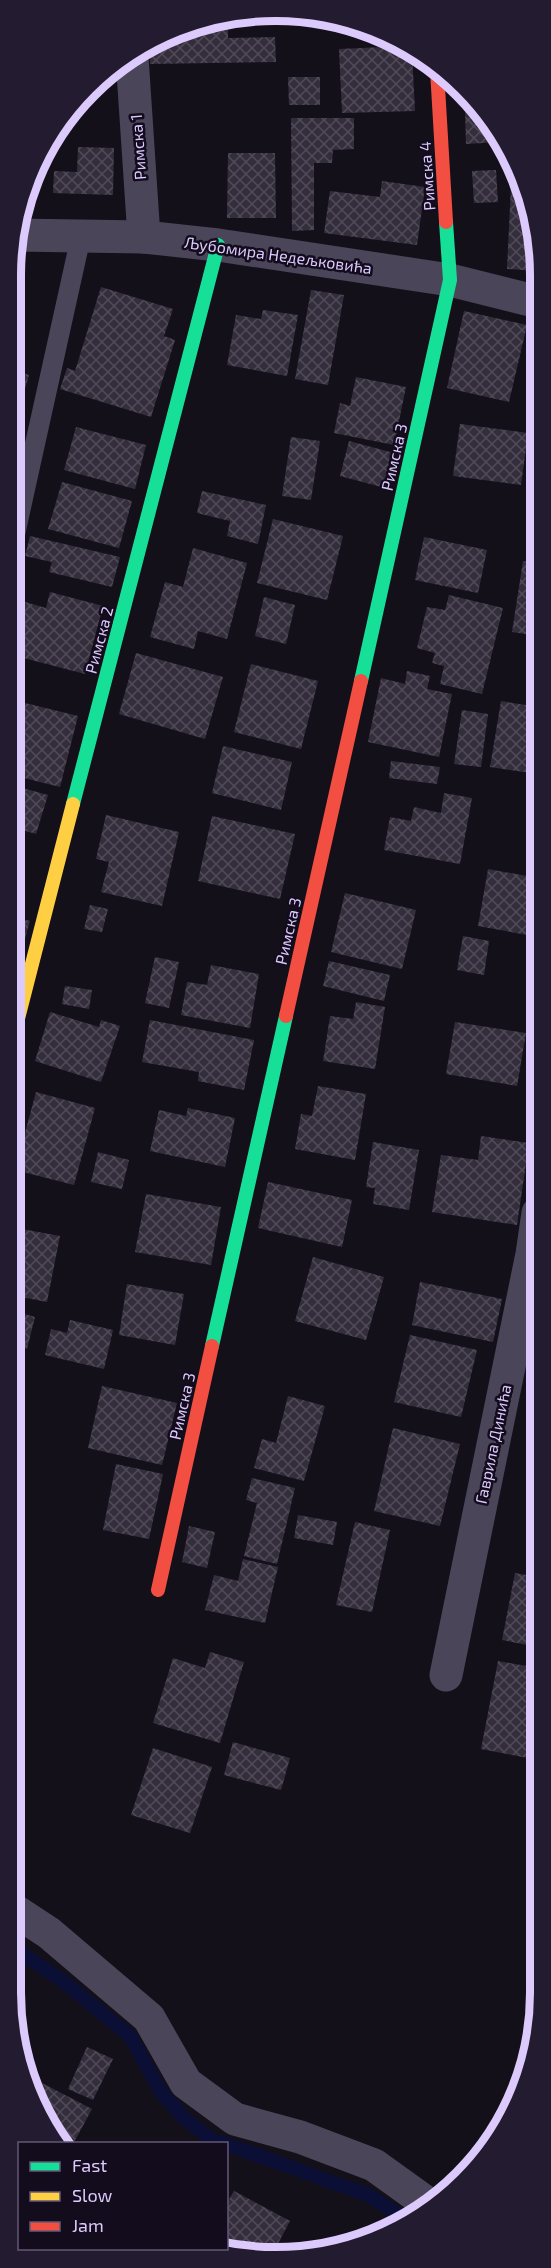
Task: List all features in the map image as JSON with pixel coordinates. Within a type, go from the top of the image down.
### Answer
[{"type":"street","name":"Римска 1","points":[[133,65],[144,237]]},
{"type":"street","name":"Римска 4","points":[[438,80],[450,280]]},
{"type":"street","name":"Љубомира Недељковића","points":[[24,235],[144,237],[218,245],[450,280],[530,300]]},
{"type":"street","name":"Римска 2","points":[[21,1007],[218,245]]},
{"type":"street","name":"Римска 3","points":[[158,1590],[450,280]]},
{"type":"street","name":"Гаврила Динића","points":[[446,1675],[530,1264]]},
{"type":"street","points":[[21,1915],[49,1933],[148,2018],[186,2083],[235,2120],[300,2137],[374,2165],[422,2200]]},
{"type":"lane","points":[[21,507],[81,236]]},
{"type":"building","points":[[284,22],[314,24],[284,24]]},
{"type":"building","points":[[226,26],[228,26],[228,38],[275,37],[276,62],[150,64],[150,54],[163,47],[178,40]]},
{"type":"building","points":[[388,47],[412,61],[415,111],[342,113],[339,49]]},
{"type":"building","points":[[288,77],[320,77],[320,105],[289,105]]},
{"type":"building","points":[[465,112],[470,112],[492,142],[466,144]]},
{"type":"building","points":[[291,118],[354,118],[354,149],[333,150],[332,163],[314,163],[314,230],[292,231]]},
{"type":"building","points":[[78,147],[114,148],[113,195],[53,193],[54,171],[77,172]]},
{"type":"building","points":[[228,153],[275,153],[276,218],[227,218]]},
{"type":"building","points":[[496,170],[498,202],[474,203],[472,171]]},
{"type":"building","points":[[382,181],[425,187],[417,245],[324,233],[330,191],[380,197]]},
{"type":"building","points":[[511,185],[513,185],[525,226],[530,270],[507,269]]},
{"type":"building","points":[[101,287],[173,309],[164,336],[175,340],[151,417],[60,389],[67,368],[75,371]]},
{"type":"building","points":[[311,290],[344,295],[328,385],[295,379]]},
{"type":"building","points":[[263,310],[298,315],[287,376],[227,365],[236,315],[261,319]]},
{"type":"building","points":[[464,311],[527,325],[509,402],[447,388]]},
{"type":"building","points":[[21,372],[29,375],[21,402]]},
{"type":"building","points":[[356,377],[406,387],[394,445],[334,433],[340,403],[350,406]]},
{"type":"building","points":[[460,424],[528,433],[521,485],[453,476]]},
{"type":"building","points":[[76,427],[146,445],[135,489],[64,470]]},
{"type":"building","points":[[291,437],[320,441],[311,500],[282,496]]},
{"type":"building","points":[[349,441],[394,453],[385,488],[340,476]]},
{"type":"building","points":[[62,482],[132,501],[119,548],[48,529]]},
{"type":"building","points":[[202,491],[266,505],[258,544],[227,536],[230,521],[197,513]]},
{"type":"building","points":[[273,519],[343,536],[327,600],[257,583]]},
{"type":"building","points":[[30,536],[120,557],[112,587],[49,572],[52,562],[25,556]]},
{"type":"building","points":[[424,537],[487,550],[478,593],[415,580]]},
{"type":"building","points":[[193,548],[247,563],[227,639],[198,631],[194,649],[150,637],[165,582],[183,587]]},
{"type":"building","points":[[523,561],[530,562],[530,635],[512,632]]},
{"type":"building","points":[[50,592],[103,606],[85,674],[21,657],[21,601],[46,608]]},
{"type":"building","points":[[449,595],[503,608],[482,694],[440,684],[444,666],[432,663],[435,653],[417,648],[427,607],[445,610]]},
{"type":"building","points":[[264,597],[295,605],[286,644],[255,636]]},
{"type":"building","points":[[136,653],[223,677],[205,739],[119,714]]},
{"type":"building","points":[[251,664],[318,681],[301,749],[234,732]]},
{"type":"building","points":[[407,671],[430,676],[427,689],[452,694],[439,757],[368,742],[381,678],[405,684]]},
{"type":"building","points":[[501,701],[530,706],[530,773],[490,767]]},
{"type":"building","points":[[21,702],[78,716],[60,787],[21,777]]},
{"type":"building","points":[[462,710],[488,714],[481,767],[454,764]]},
{"type":"building","points":[[223,746],[292,762],[281,810],[212,793]]},
{"type":"building","points":[[391,761],[440,767],[437,784],[389,778]]},
{"type":"building","points":[[21,788],[48,795],[36,834],[21,830]]},
{"type":"building","points":[[444,793],[472,798],[460,864],[384,850],[390,817],[411,821],[414,807],[441,813]]},
{"type":"building","points":[[106,815],[179,832],[162,906],[101,892],[109,862],[96,859]]},
{"type":"building","points":[[212,816],[295,834],[280,899],[198,881]]},
{"type":"building","points":[[488,869],[530,877],[530,936],[478,926]]},
{"type":"building","points":[[345,893],[416,910],[402,969],[331,952]]},
{"type":"building","points":[[90,905],[108,909],[102,932],[84,929]]},
{"type":"building","points":[[21,918],[30,921],[21,952]]},
{"type":"building","points":[[463,936],[489,941],[484,975],[457,970]]},
{"type":"building","points":[[155,957],[179,962],[169,1008],[145,1003]]},
{"type":"building","points":[[329,961],[390,975],[384,1001],[323,986]]},
{"type":"building","points":[[211,965],[259,974],[250,1028],[181,1015],[187,982],[207,985]]},
{"type":"building","points":[[65,986],[92,990],[89,1009],[62,1004]]},
{"type":"building","points":[[356,1002],[385,1007],[375,1069],[323,1061],[330,1016],[353,1019]]},
{"type":"building","points":[[50,1012],[99,1027],[101,1020],[120,1026],[101,1082],[35,1061]]},
{"type":"building","points":[[150,1020],[254,1040],[244,1090],[198,1081],[199,1072],[142,1062]]},
{"type":"building","points":[[455,1022],[526,1033],[517,1086],[446,1074]]},
{"type":"building","points":[[318,1086],[366,1094],[355,1160],[295,1149],[301,1114],[312,1116]]},
{"type":"building","points":[[36,1092],[95,1108],[74,1185],[21,1172],[21,1148]]},
{"type":"building","points":[[188,1108],[235,1118],[225,1167],[150,1151],[159,1110],[186,1116]]},
{"type":"building","points":[[481,1136],[529,1143],[517,1225],[432,1212],[441,1155],[478,1160]]},
{"type":"building","points":[[373,1142],[419,1150],[409,1210],[373,1204],[375,1188],[366,1187]]},
{"type":"building","points":[[98,1152],[129,1160],[122,1189],[91,1182]]},
{"type":"building","points":[[268,1182],[352,1200],[342,1247],[258,1228]]},
{"type":"building","points":[[146,1194],[221,1207],[211,1265],[135,1252]]},
{"type":"building","points":[[22,1229],[60,1236],[47,1302],[21,1297]]},
{"type":"building","points":[[313,1257],[384,1277],[366,1340],[295,1321]]},
{"type":"building","points":[[420,1282],[502,1299],[493,1342],[412,1325]]},
{"type":"building","points":[[127,1284],[184,1294],[175,1345],[119,1335]]},
{"type":"building","points":[[21,1313],[35,1317],[27,1349],[21,1348]]},
{"type":"building","points":[[70,1320],[113,1330],[104,1369],[45,1355],[51,1329],[67,1333]]},
{"type":"building","points":[[410,1335],[477,1350],[461,1417],[394,1402]]},
{"type":"building","points":[[21,1363],[25,1364],[21,1379]]},
{"type":"building","points":[[102,1386],[177,1403],[162,1465],[88,1448]]},
{"type":"building","points":[[288,1396],[325,1406],[304,1481],[254,1468],[262,1439],[276,1443]]},
{"type":"building","points":[[393,1428],[460,1444],[440,1526],[374,1511]]},
{"type":"building","points":[[116,1464],[163,1474],[149,1539],[103,1530]]},
{"type":"building","points":[[252,1478],[295,1488],[277,1564],[244,1556],[257,1503],[246,1500]]},
{"type":"building","points":[[530,1512],[530,1537],[527,1536]]},
{"type":"building","points":[[298,1515],[337,1522],[333,1545],[294,1538]]},
{"type":"building","points":[[355,1522],[390,1530],[372,1612],[336,1605]]},
{"type":"building","points":[[189,1526],[215,1532],[207,1568],[182,1562]]},
{"type":"building","points":[[243,1559],[278,1567],[265,1623],[205,1610],[214,1575],[238,1581]]},
{"type":"building","points":[[515,1573],[530,1576],[530,1645],[502,1640]]},
{"type":"building","points":[[210,1652],[244,1662],[220,1743],[153,1723],[173,1658],[205,1668]]},
{"type":"building","points":[[498,1661],[530,1667],[530,1758],[481,1749]]},
{"type":"building","points":[[233,1742],[290,1758],[281,1790],[224,1775]]},
{"type":"building","points":[[153,1748],[212,1767],[190,1833],[131,1815]]},
{"type":"building","points":[[87,2047],[113,2059],[93,2100],[68,2089]]},
{"type":"building","points":[[42,2083],[92,2109],[74,2142],[70,2142],[64,2134],[39,2088]]},
{"type":"building","points":[[234,2191],[290,2221],[276,2247],[228,2242],[228,2201]]},
{"type":"waterway","points":[[21,1953],[64,1982],[130,2036],[161,2092],[184,2118],[211,2139],[219,2142]]},
{"type":"waterway","points":[[228,2145],[368,2195],[399,2215]]},
{"type":"traffic: fast","points":[[361,681],[450,280],[446,222]]},
{"type":"traffic: fast","points":[[73,804],[218,245]]},
{"type":"traffic: fast","points":[[212,1346],[286,1016]]},
{"type":"traffic: slow","points":[[21,1007],[73,804]]},
{"type":"traffic: jam","points":[[438,80],[446,222]]},
{"type":"traffic: jam","points":[[286,1016],[361,681]]},
{"type":"traffic: jam","points":[[158,1590],[212,1346]]}]
